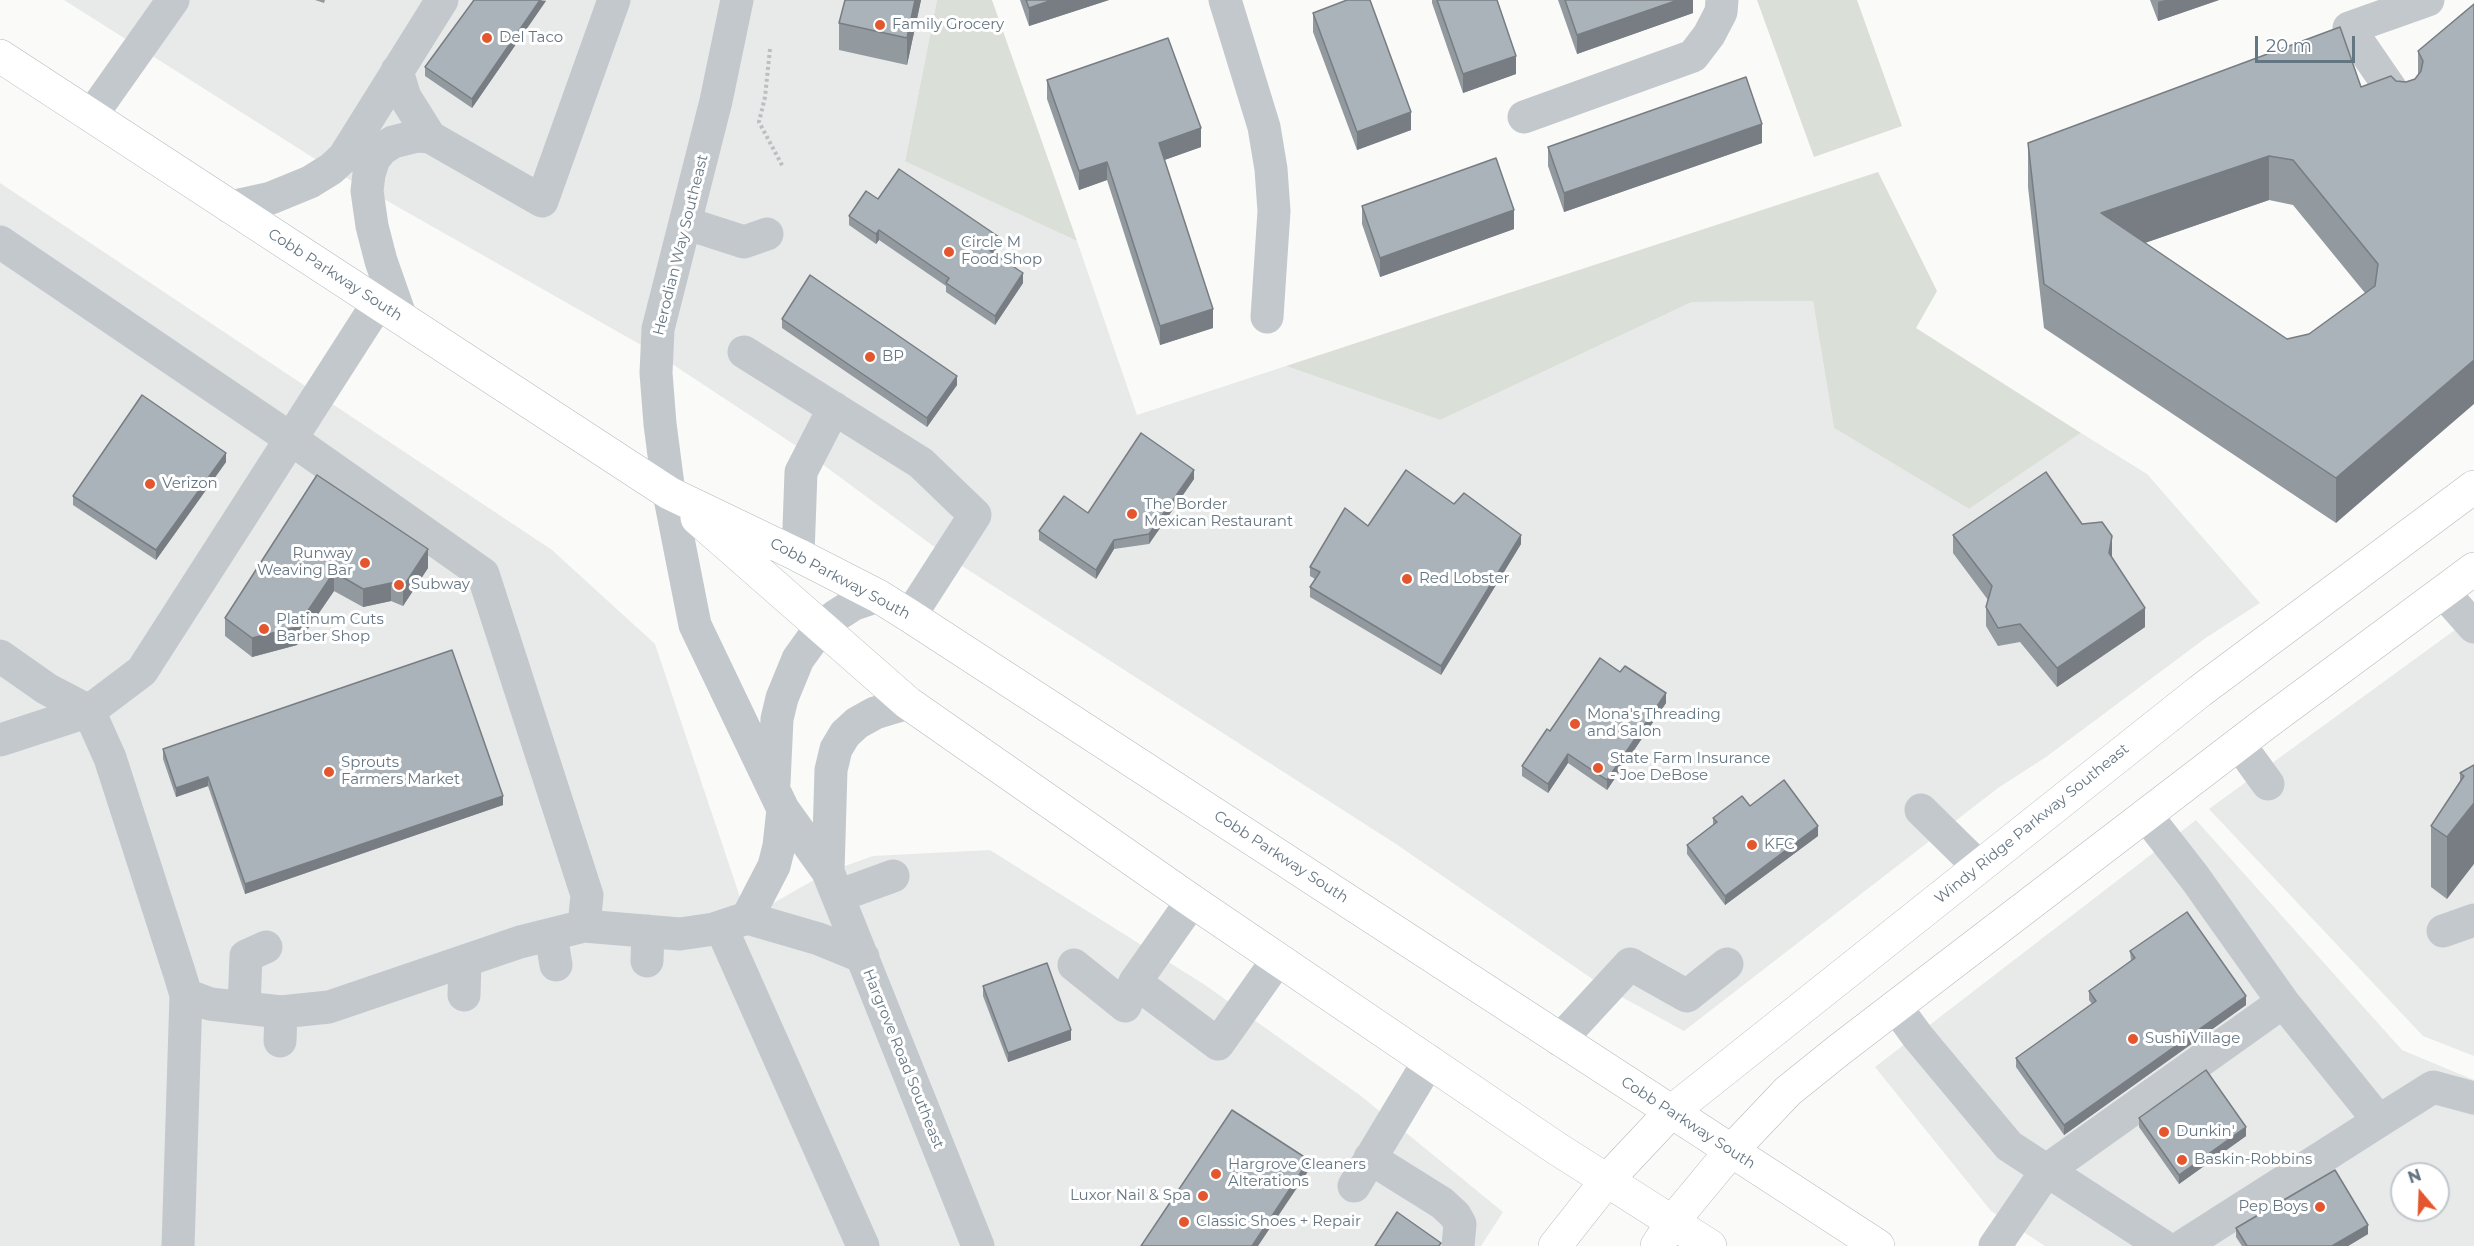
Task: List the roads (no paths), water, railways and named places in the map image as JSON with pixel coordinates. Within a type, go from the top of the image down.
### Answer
[{"type":"main road","name":"Cobb Parkway South","points":[[0,56],[669,493],[798,555],[878,596],[910,616],[1878,1246]]},
{"type":"main road","name":"Windy Ridge Parkway Southeast","points":[[1554,1246],[1607,1180],[1671,1112],[2200,691],[2474,487]]},
{"type":"main road","name":"Cobb Parkway South","points":[[669,493],[908,703],[1192,901],[1556,1148],[1607,1180],[1665,1234],[1710,1246]]},
{"type":"main road","points":[[1665,1234],[1731,1151],[1788,1091],[2239,744],[2474,569]]},
{"type":"street","points":[[91,116],[173,0]]},
{"type":"street","points":[[230,207],[271,198],[310,182],[331,169],[344,157],[442,0]]},
{"type":"street","points":[[0,740],[89,711],[142,671],[291,439],[390,311],[372,226],[368,191],[369,174],[374,159],[382,149],[393,142],[417,136],[430,137],[542,201],[614,0]]},
{"type":"street","name":"Herodian Way Southeast","points":[[669,493],[656,373],[657,329],[717,101],[737,0]]},
{"type":"street","points":[[1225,0],[1264,127],[1271,169],[1274,211],[1268,317]]},
{"type":"street","points":[[1524,117],[1694,56],[1709,35],[1721,12],[1722,0]]},
{"type":"street","points":[[2404,108],[2349,28],[2428,0]]},
{"type":"street","points":[[397,71],[405,97],[430,137]]},
{"type":"street","points":[[686,223],[744,242],[767,234]]},
{"type":"street","points":[[0,242],[291,439],[483,574],[587,895],[584,926],[553,950],[520,942],[465,961],[371,1007],[329,1007],[280,1026],[244,1008],[210,1004],[186,994]]},
{"type":"street","points":[[744,352],[921,463],[975,515],[910,616]]},
{"type":"street","points":[[798,555],[801,472],[834,408]]},
{"type":"street","name":"Hargrove Road Southeast","points":[[669,493],[695,625],[778,800],[833,884],[978,1246]]},
{"type":"street","points":[[2443,592],[2474,627]]},
{"type":"street","points":[[734,922],[764,890],[779,846],[775,743],[782,698],[798,659],[821,627],[854,604],[878,596]]},
{"type":"street","points":[[0,656],[47,689],[89,711],[110,758],[186,994],[178,1246]]},
{"type":"street","name":"Hargrove Road Southeast","points":[[833,884],[831,770],[836,749],[845,734],[857,723],[875,713],[908,703]]},
{"type":"street","points":[[2239,744],[2268,784]]},
{"type":"street","points":[[1921,810],[1979,867]]},
{"type":"street","points":[[2146,815],[2195,878],[2283,1002],[2379,1121]]},
{"type":"street","points":[[833,884],[893,876]]},
{"type":"street","points":[[1074,965],[1125,1006],[1135,982],[1192,901]]},
{"type":"street","points":[[2443,932],[2474,920]]},
{"type":"street","points":[[584,926],[648,946],[680,934],[734,922],[819,939],[862,957]]},
{"type":"street","points":[[734,922],[863,1246]]},
{"type":"street","points":[[244,1008],[246,956],[266,947]]},
{"type":"street","points":[[1135,982],[1218,1044],[1278,959]]},
{"type":"street","points":[[464,995],[465,961]]},
{"type":"street","points":[[1560,1040],[1630,964],[1687,996],[1727,964]]},
{"type":"street","points":[[1995,1246],[2047,1170],[2283,1002]]},
{"type":"street","points":[[1896,1007],[1918,1037],[2009,1146],[2163,1246]]},
{"type":"street","points":[[1354,1186],[1428,1061]]},
{"type":"street","points":[[2183,1246],[2433,1087],[2474,1098]]},
{"type":"street","points":[[1370,1158],[1442,1203],[1455,1215],[1460,1224],[1458,1246]]},
{"type":"place","name":"Family Grocery","points":[[880,25]]},
{"type":"place","name":"Del Taco","points":[[487,38]]},
{"type":"place","name":"Circle M Food Shop","points":[[949,252]]},
{"type":"place","name":"BP","points":[[870,357]]},
{"type":"place","name":"Verizon","points":[[150,484]]},
{"type":"place","name":"The Border Mexican Restaurant","points":[[1132,514]]},
{"type":"place","name":"Runway Weaving Bar","points":[[365,563]]},
{"type":"place","name":"Red Lobster","points":[[1407,579]]},
{"type":"place","name":"Subway","points":[[399,585]]},
{"type":"place","name":"Platinum Cuts Barber Shop","points":[[264,629]]},
{"type":"place","name":"Mona's Threading and Salon","points":[[1575,724]]},
{"type":"place","name":"State Farm Insurance - Joe DeBose","points":[[1598,768]]},
{"type":"place","name":"Sprouts Farmers Market","points":[[329,772]]},
{"type":"place","name":"KFC","points":[[1752,845]]},
{"type":"place","name":"Sushi Village","points":[[2133,1039]]},
{"type":"place","name":"Dunkin'","points":[[2164,1132]]},
{"type":"place","name":"Baskin-Robbins","points":[[2182,1160]]},
{"type":"place","name":"Hargrove Cleaners Alterations","points":[[1216,1174]]},
{"type":"place","name":"Luxor Nail & Spa","points":[[1203,1196]]},
{"type":"place","name":"Pep Boys","points":[[2320,1207]]},
{"type":"place","name":"Classic Shoes + Repair","points":[[1184,1222]]}]
